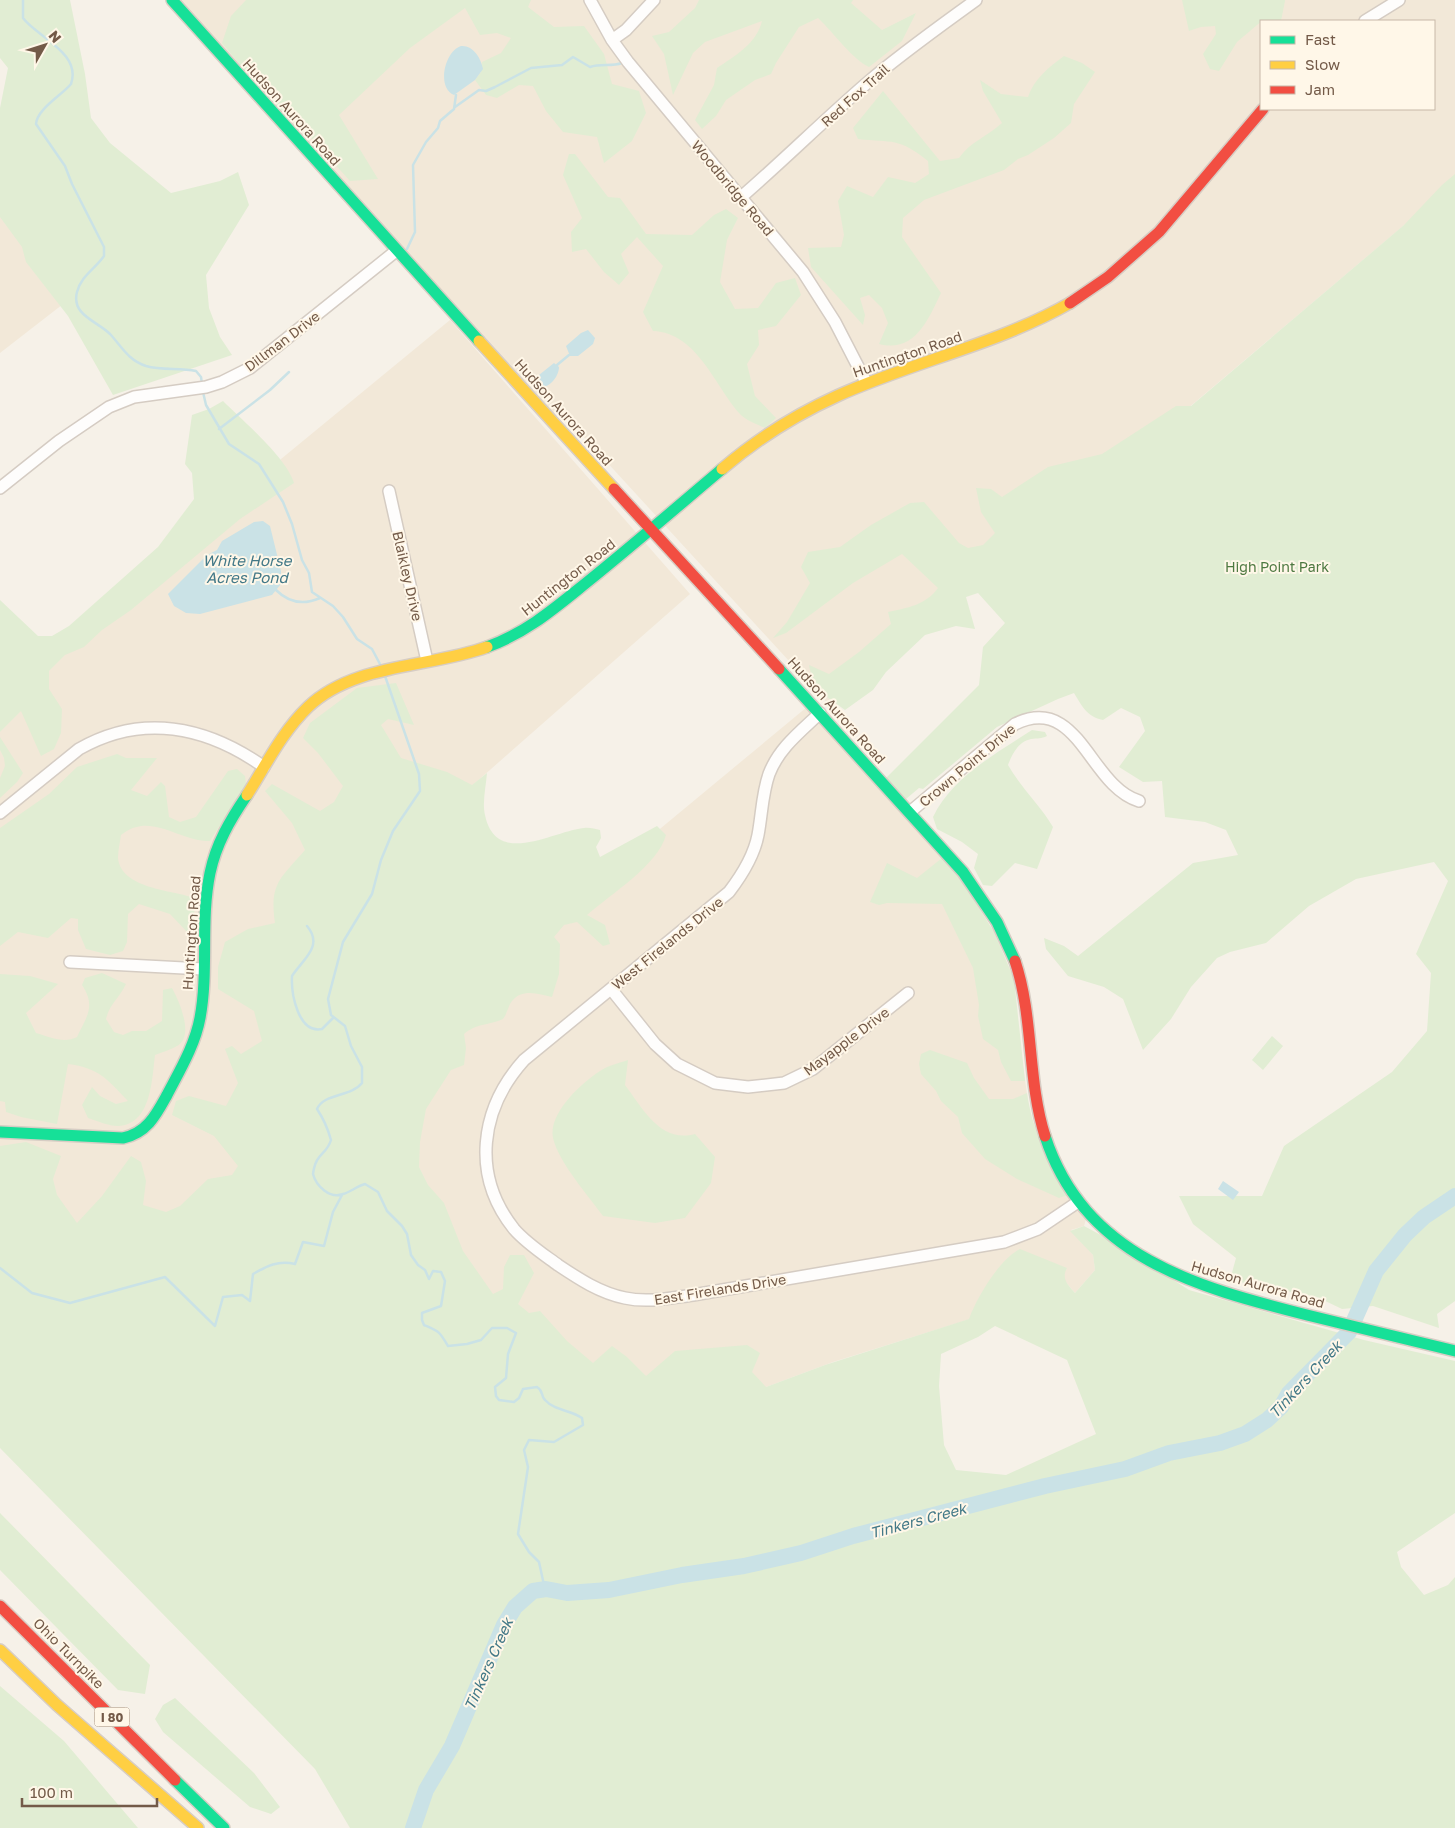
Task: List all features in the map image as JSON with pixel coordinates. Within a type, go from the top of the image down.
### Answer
[{"type":"main road","name":"Hudson Aurora Road","points":[[172,0],[396,251],[957,864],[984,899],[1010,945],[1019,972],[1025,998],[1032,1083],[1038,1114],[1053,1156],[1078,1202],[1136,1254],[1181,1278],[1235,1296],[1455,1352]]},
{"type":"main road","name":"Huntington Road","points":[[0,1132],[123,1138],[140,1134],[158,1112],[194,1041],[200,1019],[208,891],[213,858],[228,823],[264,767],[296,719],[322,694],[345,682],[486,647],[514,636],[541,620],[652,530],[720,470],[768,433],[816,405],[866,382],[994,340],[1051,314],[1095,287],[1136,255],[1160,232],[1192,196],[1245,127],[1262,110]]},
{"type":"main road","name":"Ohio Turnpike","points":[[0,1606],[224,1828]]},
{"type":"main road","name":"I 80","points":[[0,1650],[57,1706],[198,1828]]},
{"type":"street","name":"Woodbridge Road","points":[[590,0],[612,40],[660,102],[803,272],[835,322],[866,382]]},
{"type":"street","points":[[612,40],[626,30],[654,0]]},
{"type":"street","name":"Red Fox Trail","points":[[740,198],[792,154],[867,83],[919,40],[976,0]]},
{"type":"street","points":[[1367,20],[1399,0]]},
{"type":"street","name":"Dillman Drive","points":[[0,488],[62,439],[109,406],[134,397],[201,388],[222,382],[250,368],[396,251]]},
{"type":"street","name":"Blaikley Drive","points":[[389,491],[427,661]]},
{"type":"street","name":"West Firelands Drive","points":[[538,1048],[717,903],[736,883],[746,868],[756,843],[763,797],[773,766],[790,740],[820,713]]},
{"type":"street","name":"Crown Point Drive","points":[[910,812],[1015,724],[1036,717],[1052,718],[1066,726],[1122,794],[1139,801]]},
{"type":"street","points":[[0,813],[79,749],[114,733],[131,729],[150,727],[194,733],[247,755],[264,767]]},
{"type":"street","points":[[70,962],[203,969]]},
{"type":"street","name":"Mayapple Drive","points":[[611,989],[655,1044],[678,1064],[696,1075],[715,1083],[748,1087],[784,1083],[813,1070],[908,994]]},
{"type":"street","name":"East Firelands Drive","points":[[538,1048],[508,1077],[495,1102],[489,1120],[486,1146],[488,1172],[492,1190],[505,1216],[515,1230],[531,1246],[593,1288],[612,1295],[642,1300],[660,1300],[1004,1242],[1038,1229],[1078,1202]]},
{"type":"shaded area","points":[[172,0],[1455,0],[1455,182],[833,709],[560,411],[552,415]]},
{"type":"shaded area","points":[[0,200],[76,294],[0,353]]},
{"type":"shaded area","points":[[450,320],[690,594],[441,813],[538,930],[807,707],[960,878],[994,932],[1014,979],[1018,1031],[1030,1115],[1058,1182],[1086,1219],[1084,1226],[1071,1230],[1093,1255],[1095,1270],[1075,1293],[1064,1280],[999,1310],[833,1362],[611,1445],[0,1445],[0,690]]},
{"type":"green space","points":[[0,0],[70,0],[85,74],[91,118],[110,143],[171,193],[220,181],[238,172],[249,205],[206,275],[209,308],[220,337],[232,355],[113,395],[68,316],[26,262],[22,247],[0,217],[0,108],[8,68],[0,58]]},
{"type":"green space","points":[[246,0],[531,0],[528,7],[554,27],[584,26],[604,54],[612,84],[639,91],[646,113],[632,141],[604,163],[597,137],[563,132],[546,111],[533,86],[519,85],[497,98],[486,95],[475,80],[481,72],[482,62],[501,53],[511,38],[497,33],[480,35],[465,8],[410,48],[339,115],[378,179],[350,181],[305,131],[264,94],[222,43],[231,16]]},
{"type":"green space","points":[[699,0],[853,0],[851,3],[882,30],[916,13],[902,41],[869,67],[850,52],[818,18],[799,27],[771,74],[755,80],[726,100],[716,116],[702,129],[695,120],[714,85],[717,68],[738,54],[750,42],[762,21],[705,42],[693,53],[673,95],[664,54],[652,36],[669,32],[695,8]]},
{"type":"green space","points":[[1182,0],[1285,0],[1281,20],[1260,20],[1260,23],[1237,42],[1219,71],[1210,69],[1203,54],[1216,34],[1215,26],[1201,27],[1189,31]]},
{"type":"green space","points":[[1064,56],[1082,63],[1095,72],[1074,104],[1071,123],[1054,138],[1028,155],[1018,159],[1004,170],[924,200],[903,218],[902,237],[941,293],[931,314],[919,332],[911,339],[902,344],[891,346],[879,344],[888,323],[882,308],[869,295],[860,298],[865,315],[863,325],[811,267],[808,248],[841,247],[844,235],[838,201],[847,186],[873,197],[888,177],[915,183],[929,174],[928,161],[918,153],[895,142],[858,139],[853,128],[883,91],[940,161],[959,158],[974,143],[1002,123],[983,91],[980,80],[1001,94],[1028,97],[1038,79]]},
{"type":"green space","points":[[569,154],[575,154],[608,197],[620,198],[646,234],[692,235],[714,215],[726,209],[738,218],[727,240],[720,282],[735,309],[758,308],[776,283],[795,278],[801,295],[776,326],[758,330],[759,345],[747,364],[755,396],[776,418],[765,428],[741,415],[694,351],[682,341],[669,334],[653,331],[643,312],[663,266],[637,237],[621,254],[629,273],[619,285],[604,272],[586,249],[572,252],[571,232],[582,218],[563,175]]},
{"type":"green space","name":"High Point Park","points":[[1455,174],[1455,1301],[1437,1314],[1439,1328],[1373,1306],[1342,1309],[1317,1297],[1230,1280],[1236,1258],[1193,1224],[1179,1196],[1262,1196],[1284,1146],[1392,1072],[1427,1031],[1431,973],[1416,954],[1448,881],[1434,862],[1356,879],[1309,906],[1266,943],[1230,952],[1217,958],[1191,987],[1171,1019],[1143,1050],[1123,999],[1104,987],[1068,976],[1046,949],[1044,938],[1064,946],[1078,956],[1193,863],[1238,855],[1226,830],[1205,822],[1165,817],[1162,781],[1143,782],[1119,767],[1145,731],[1140,717],[1121,708],[1103,720],[1097,719],[1089,714],[1074,693],[997,727],[923,789],[919,788],[906,799],[886,778],[979,685],[983,647],[1005,623],[978,593],[966,597],[975,629],[956,626],[925,635],[886,672],[873,690],[845,710],[817,686],[809,665],[829,674],[859,652],[891,624],[888,612],[922,602],[938,588],[902,554],[853,583],[786,633],[773,638],[787,622],[810,583],[801,567],[808,552],[840,547],[871,525],[910,503],[924,502],[959,543],[968,548],[983,545],[995,533],[981,512],[976,488],[991,489],[1002,497],[1048,467],[1102,454],[1176,406],[1191,406],[1404,225]]},
{"type":"green space","points":[[223,401],[283,462],[294,483],[240,519],[131,610],[102,630],[84,647],[65,655],[49,671],[49,689],[62,709],[61,733],[54,749],[41,756],[21,711],[0,732],[0,600],[38,636],[52,636],[69,626],[158,547],[194,499],[192,473],[185,464],[192,415],[209,409]]},
{"type":"green space","points":[[396,683],[414,725],[388,719],[381,725],[401,758],[447,772],[472,785],[487,773],[484,800],[485,815],[491,831],[501,840],[513,843],[527,842],[571,830],[592,828],[600,830],[601,838],[596,847],[600,857],[657,826],[666,835],[654,857],[644,868],[587,915],[605,925],[610,944],[603,946],[577,922],[564,925],[554,937],[560,944],[559,974],[552,997],[531,993],[521,994],[509,1005],[503,1019],[478,1026],[464,1034],[466,1048],[464,1065],[451,1070],[426,1109],[420,1142],[419,1167],[428,1185],[444,1203],[463,1251],[493,1294],[503,1289],[504,1267],[510,1255],[524,1255],[534,1273],[518,1304],[529,1313],[540,1311],[567,1341],[593,1363],[612,1346],[627,1357],[646,1376],[675,1351],[747,1345],[760,1353],[752,1372],[766,1387],[825,1365],[969,1319],[977,1300],[997,1270],[1004,1261],[1020,1249],[1067,1268],[1065,1279],[1075,1293],[1095,1270],[1093,1255],[1070,1231],[1084,1226],[1112,1241],[1189,1290],[1364,1340],[1455,1361],[1455,1513],[1397,1552],[1401,1567],[1424,1595],[1448,1585],[1455,1577],[1455,1828],[350,1828],[315,1769],[0,1448],[0,1146],[26,1142],[61,1156],[53,1179],[57,1195],[77,1223],[102,1196],[131,1156],[141,1162],[146,1181],[143,1205],[166,1212],[180,1206],[208,1179],[232,1175],[238,1166],[214,1136],[172,1115],[176,1101],[189,1096],[226,1106],[238,1083],[225,1049],[232,1046],[241,1054],[262,1041],[254,1011],[218,989],[218,967],[225,942],[248,929],[275,923],[274,899],[279,882],[305,850],[292,823],[265,791],[272,784],[320,811],[334,802],[343,786],[318,753],[303,738],[310,723],[357,688]],"holes":[[[995,1326],[1067,1360],[1096,1434],[1006,1475],[956,1470],[944,1445],[939,1386],[941,1354],[978,1337]]]},
{"type":"green space","points":[[1032,730],[1045,732],[1047,736],[1022,743],[1008,765],[1053,827],[1037,869],[1015,863],[992,886],[983,885],[974,868],[978,854],[962,842],[937,829],[933,817],[941,803],[963,778],[990,757]]},
{"type":"green space","points":[[0,737],[23,773],[17,782],[0,798],[0,778],[5,766],[0,750]]},
{"type":"green space","points":[[117,754],[126,758],[157,758],[131,790],[147,796],[161,782],[165,786],[169,817],[180,822],[196,817],[228,771],[237,769],[245,776],[246,784],[210,841],[186,837],[154,826],[132,828],[121,835],[118,858],[121,868],[128,876],[149,887],[194,898],[197,904],[192,918],[194,927],[189,934],[170,914],[139,904],[128,914],[127,942],[123,951],[110,955],[86,949],[78,930],[78,919],[71,918],[48,938],[18,932],[0,946],[0,828],[49,794],[77,767]]},
{"type":"green space","points":[[942,858],[960,878],[994,932],[1014,979],[1025,1081],[1011,1081],[1001,1062],[998,1050],[983,1039],[978,1016],[979,1005],[973,968],[942,904],[887,903],[879,905],[870,902],[887,863],[917,878]]},
{"type":"green space","points":[[102,973],[126,984],[106,1019],[114,1032],[123,1035],[132,1031],[146,1031],[162,1021],[163,990],[172,988],[184,1018],[185,1035],[182,1041],[177,1046],[155,1055],[151,1087],[144,1109],[138,1118],[129,1124],[118,1126],[88,1118],[82,1105],[92,1087],[100,1096],[116,1104],[128,1101],[102,1076],[88,1068],[68,1064],[57,1124],[6,1112],[5,1102],[0,1101],[0,974],[30,976],[58,984],[26,1013],[36,1033],[67,1040],[77,1037],[88,1011],[89,999],[82,985],[85,978]]},
{"type":"green space","points":[[1272,1036],[1283,1046],[1263,1070],[1252,1060]]},
{"type":"green space","points":[[930,1050],[967,1063],[974,1078],[989,1099],[1013,1099],[1027,1093],[1037,1133],[1047,1159],[1068,1195],[1059,1198],[1017,1179],[985,1159],[962,1133],[958,1117],[941,1101],[936,1091],[921,1074],[919,1064],[921,1054]]},
{"type":"green space","points":[[628,1060],[625,1085],[646,1114],[662,1129],[672,1134],[683,1136],[695,1134],[715,1157],[711,1183],[685,1218],[655,1223],[603,1216],[582,1189],[556,1148],[553,1129],[556,1119],[575,1091],[600,1071]]},
{"type":"green space","points":[[0,1513],[150,1665],[145,1694],[118,1690],[0,1570]]},
{"type":"green space","points":[[0,1686],[64,1741],[138,1828],[0,1828]]},
{"type":"green space","points":[[175,1698],[254,1773],[280,1807],[271,1814],[250,1807],[163,1732],[155,1719],[163,1705]]},
{"type":"water","points":[[465,46],[476,53],[483,69],[475,80],[454,95],[448,91],[445,85],[445,69],[455,49]]},
{"type":"water","points":[[588,330],[595,338],[593,344],[578,356],[570,356],[566,346],[581,333]]},
{"type":"water","points":[[554,363],[559,367],[556,378],[547,386],[540,387],[534,379]]},
{"type":"water","name":"White Horse Acres Pond","points":[[263,521],[270,526],[281,571],[281,584],[272,595],[200,614],[186,613],[174,606],[168,594],[207,555],[217,550],[222,541],[254,522]]},
{"type":"water","points":[[1223,1181],[1239,1192],[1233,1200],[1218,1189]]},
{"type":"waterway","points":[[23,0],[23,18],[56,46],[70,63],[73,73],[71,84],[45,108],[37,118],[36,124],[65,166],[72,184],[104,247],[104,256],[79,286],[76,300],[78,306],[86,317],[105,329],[134,360],[146,366],[196,371],[201,377],[202,384]]},
{"type":"waterway","points":[[455,107],[479,90],[486,91],[531,68],[562,65],[573,57],[590,67],[622,63]]},
{"type":"waterway","points":[[407,249],[415,232],[413,165],[426,142],[438,128],[440,121],[454,109],[456,95]]},
{"type":"waterway","points":[[557,365],[569,355]]},
{"type":"waterway","points":[[219,429],[270,390],[289,372]]},
{"type":"waterway","points":[[203,392],[206,405],[229,444],[259,464],[283,502],[292,524],[302,560],[309,573],[312,592],[333,606],[343,617],[357,639],[372,649],[381,666]]},
{"type":"waterway","points":[[276,590],[286,598],[297,602],[308,602],[320,598]]},
{"type":"waterway","points":[[385,676],[419,774],[420,791],[393,831],[381,860],[372,894],[343,942],[328,999],[331,1015],[345,1026],[351,1046],[362,1067],[362,1083],[351,1091],[325,1100],[317,1109],[331,1140],[327,1149],[316,1162],[313,1174],[320,1187],[333,1195],[346,1193],[365,1184],[378,1192],[387,1211],[407,1234],[411,1255],[418,1265],[425,1270],[429,1279],[433,1271],[441,1272],[445,1281],[441,1306],[422,1313],[422,1320],[424,1325],[439,1332],[448,1346],[481,1340],[492,1328],[507,1328],[516,1333],[508,1354],[506,1378],[495,1387],[496,1396],[499,1400],[514,1402],[519,1398],[523,1389],[537,1387],[549,1404],[582,1418],[583,1425],[554,1442],[529,1440],[524,1450],[528,1467],[518,1534],[529,1552],[539,1562],[544,1585]]},
{"type":"waterway","points":[[307,926],[312,933],[313,946],[292,976],[295,1002],[302,1019],[314,1029],[322,1029],[333,1018]]},
{"type":"waterway","points":[[0,1268],[32,1293],[70,1303],[165,1277],[215,1326],[223,1297],[242,1295],[250,1301],[253,1274],[273,1264],[295,1264],[303,1242],[324,1246],[333,1212],[342,1195]]},
{"type":"waterway","name":"Tinkers Creek","points":[[413,1828],[426,1790],[452,1746],[504,1625],[515,1607],[533,1591],[546,1589],[567,1593],[609,1590],[682,1575],[744,1566],[801,1553],[853,1536],[1045,1486],[1125,1469],[1169,1453],[1220,1443],[1245,1434],[1267,1420],[1281,1407],[1289,1393],[1349,1332],[1376,1271],[1405,1235],[1424,1217],[1455,1196]]},
{"type":"traffic: fast","points":[[172,0],[479,341]]},
{"type":"traffic: fast","points":[[487,647],[515,635],[551,611],[722,469]]},
{"type":"traffic: fast","points":[[779,669],[963,872],[997,922],[1015,961]]},
{"type":"traffic: fast","points":[[0,1132],[123,1138],[138,1132],[155,1116],[186,1057],[198,1028],[203,1000],[205,909],[210,873],[224,832],[247,795]]},
{"type":"traffic: fast","points":[[1045,1136],[1063,1177],[1087,1211],[1116,1238],[1149,1260],[1186,1278],[1265,1304],[1455,1351]]},
{"type":"traffic: fast","points":[[175,1780],[224,1828]]},
{"type":"traffic: slow","points":[[722,469],[763,438],[821,403],[895,373],[984,342],[1042,318],[1070,303]]},
{"type":"traffic: slow","points":[[479,341],[614,489]]},
{"type":"traffic: slow","points":[[247,795],[290,727],[308,707],[327,693],[347,682],[370,674],[465,654],[487,647]]},
{"type":"traffic: slow","points":[[0,1650],[57,1705],[198,1828]]},
{"type":"traffic: jam","points":[[1070,303],[1108,277],[1159,232],[1262,110]]},
{"type":"traffic: jam","points":[[614,489],[779,669]]},
{"type":"traffic: jam","points":[[1015,961],[1025,1004],[1035,1093],[1045,1136]]},
{"type":"traffic: jam","points":[[0,1606],[175,1780]]}]
